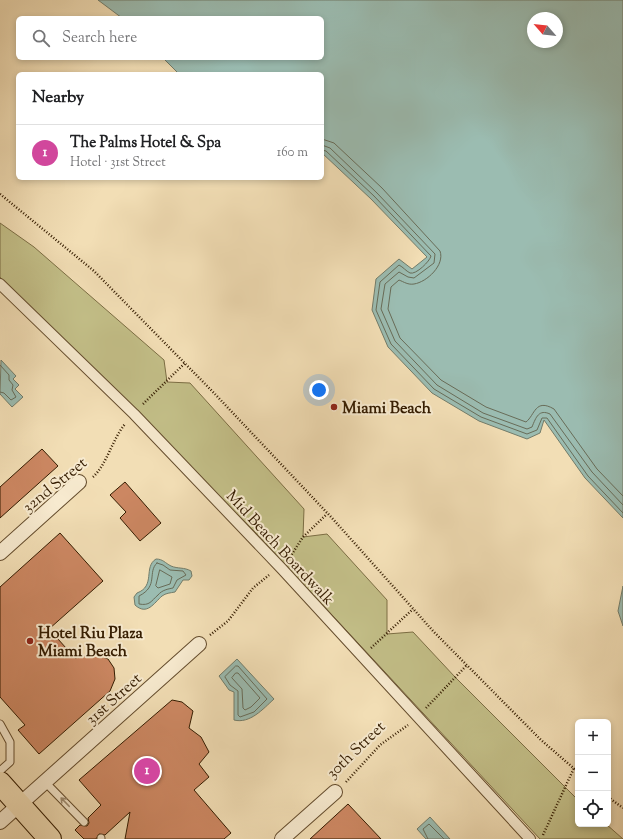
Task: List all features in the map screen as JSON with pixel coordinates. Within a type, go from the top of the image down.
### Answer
[{"type":"main road","points":[[0,783],[50,839]]},
{"type":"street","name":"Mid Beach Boardwalk","points":[[0,284],[134,414],[282,570],[530,839]]},
{"type":"street","name":"32nd Street","points":[[0,553],[79,482]]},
{"type":"street","name":"31st Street","points":[[0,822],[199,644]]},
{"type":"street","name":"30th Street","points":[[282,839],[335,792]]},
{"type":"lane","points":[[0,724],[10,742],[10,762],[0,771]]},
{"type":"lane","points":[[45,782],[84,822]]},
{"type":"path","points":[[0,194],[94,271],[185,363],[327,514],[466,666],[541,740],[574,768],[541,839]]},
{"type":"path","name":"32nd Street","points":[[79,482],[91,479],[97,473],[118,434],[134,414],[185,363]]},
{"type":"path","points":[[199,644],[231,618],[259,582],[266,576],[282,570],[303,537],[327,514]]},
{"type":"path","points":[[362,656],[413,609]]},
{"type":"path","name":"30th Street","points":[[335,792],[354,775],[380,745],[417,718],[466,666]]},
{"type":"path","points":[[611,799],[623,808]]},
{"type":"shaded area","points":[[0,223],[34,247],[164,360],[167,382],[190,383],[304,509],[303,537],[327,534],[387,600],[387,634],[413,632],[455,677],[575,797],[575,827],[609,827],[623,839],[540,839],[254,531],[134,414],[0,277]]},
{"type":"water","points":[[98,0],[623,0],[623,518],[585,478],[544,420],[540,433],[527,439],[479,421],[432,393],[388,347],[372,310],[376,279],[399,259],[412,269],[427,257],[371,199],[324,155],[324,72],[177,72],[165,60],[324,60],[324,16],[119,16]]},
{"type":"water","points":[[1,360],[16,376],[13,379],[19,385],[15,389],[23,397],[12,407],[0,394]]},
{"type":"water","points":[[156,559],[162,560],[174,567],[191,571],[192,576],[189,580],[183,580],[175,592],[164,595],[147,609],[139,608],[135,605],[134,597],[146,586],[150,567],[152,562]]},
{"type":"water","points":[[623,586],[623,626],[618,611]]},
{"type":"water","points":[[237,659],[274,699],[256,715],[240,721],[234,720],[234,692],[229,690],[219,676]]},
{"type":"water","points":[[430,817],[450,839],[426,839],[417,829]]},
{"type":"building","points":[[42,449],[58,466],[0,518],[0,487]]},
{"type":"building","points":[[125,482],[161,523],[140,541],[120,518],[126,512],[110,495]]},
{"type":"building","name":"Hotel Riu Plaza Miami Beach","points":[[60,533],[103,581],[49,629],[75,658],[95,654],[108,659],[114,668],[115,679],[110,691],[39,754],[18,730],[25,725],[0,697],[0,587]]},
{"type":"building","points":[[172,700],[182,702],[193,711],[189,728],[201,737],[209,752],[199,764],[209,777],[194,790],[231,833],[224,839],[125,839],[130,812],[105,835],[99,834],[96,839],[84,839],[75,830],[80,825],[87,826],[89,823],[88,818],[101,805],[79,780]]},
{"type":"building","points":[[348,804],[381,839],[310,839]]},
{"type":"place","name":"Miami Beach","points":[[334,407]]},
{"type":"place","name":"Hotel Riu Plaza Miami Beach","points":[[30,641]]},
{"type":"place","name":"The Palms Hotel & Spa","points":[[147,771]]}]
